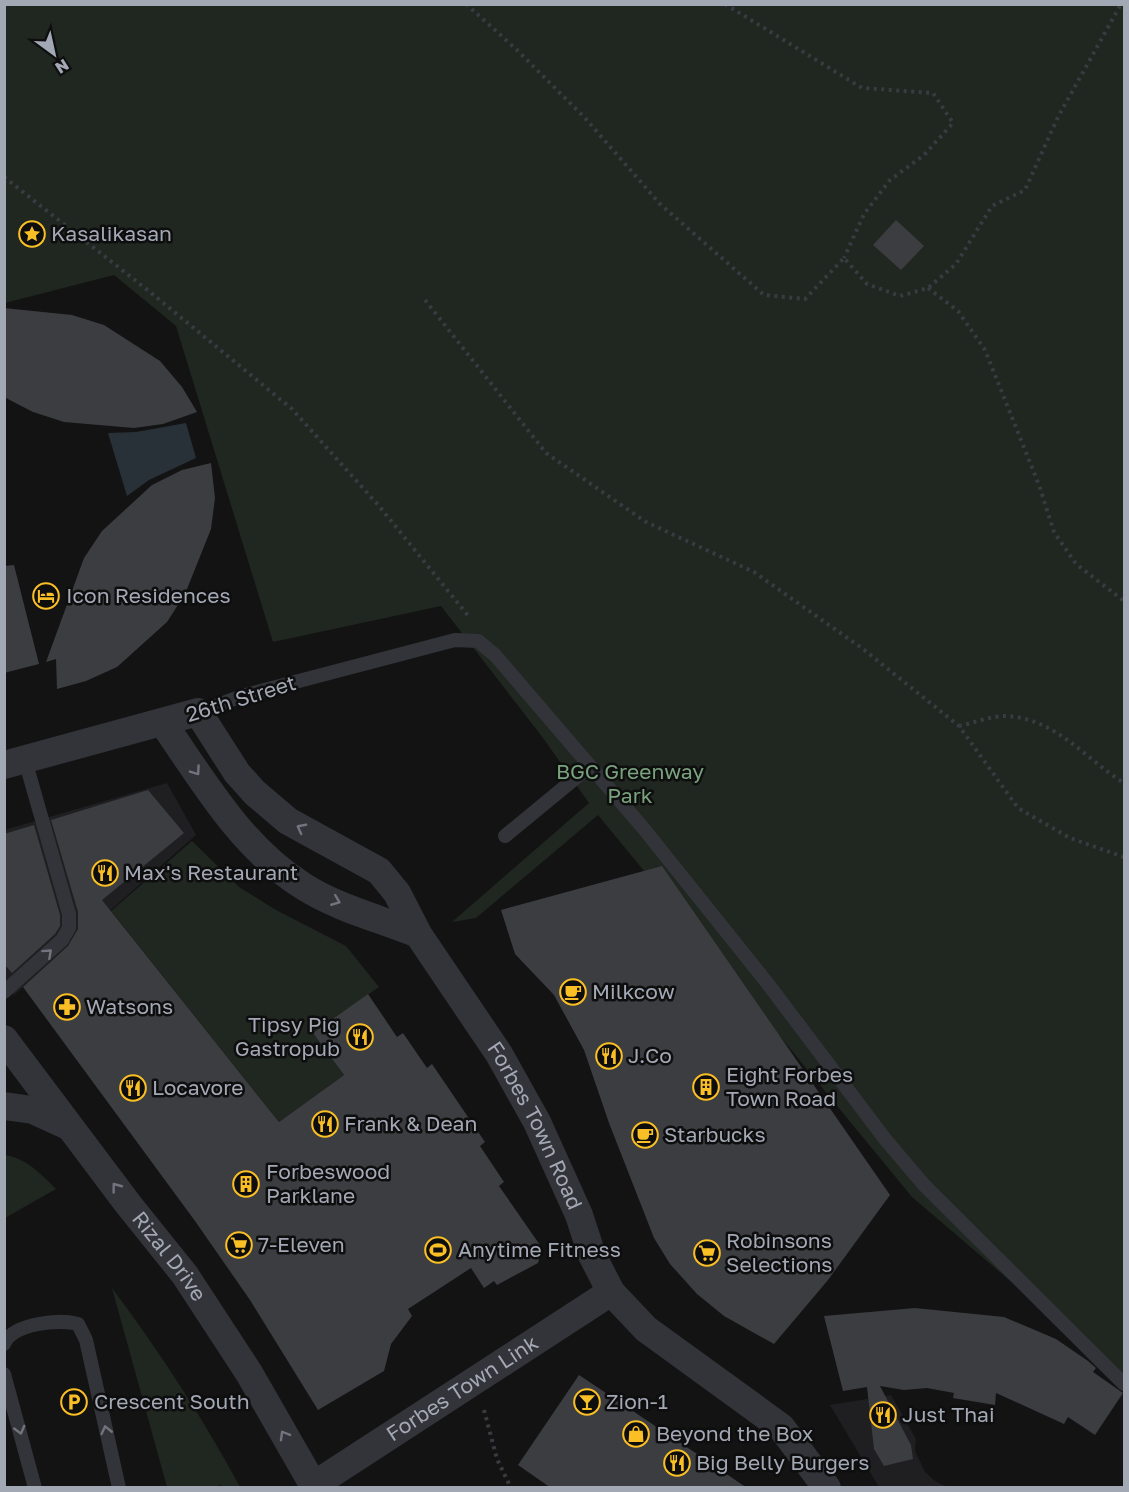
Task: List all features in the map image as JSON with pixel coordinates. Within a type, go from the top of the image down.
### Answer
[{"type":"street","name":"26th Street","points":[[15,763],[198,712]]},
{"type":"street","name":"Forbes Town Road","points":[[198,712],[237,772],[255,792],[288,821],[380,872],[397,893],[418,934],[499,1054],[537,1122],[579,1215],[592,1255],[611,1292],[646,1329],[781,1427],[828,1488]]},
{"type":"street","points":[[163,723],[225,812],[254,846],[276,866],[305,887],[418,934]]},
{"type":"street","name":"Rizal Drive","points":[[4,1039],[185,1275],[249,1373],[314,1486]]},
{"type":"street","points":[[4,1106],[33,1110],[70,1127]]},
{"type":"street","name":"Forbes Town Link","points":[[314,1486],[611,1292]]},
{"type":"lane","name":"26th Street","points":[[198,712],[242,696],[455,640],[478,641],[495,655],[590,766]]},
{"type":"lane","points":[[4,992],[62,940],[69,928],[69,914],[15,763]]},
{"type":"lane","points":[[505,836],[590,766],[644,829],[753,965],[885,1139],[924,1185],[1125,1384]]},
{"type":"lane","points":[[4,1344],[20,1329],[62,1320],[78,1324],[86,1340],[119,1488]]},
{"type":"lane","points":[[4,1374],[35,1488]]},
{"type":"path","points":[[466,4],[516,49],[585,118],[660,204],[764,295],[805,299],[844,258],[864,214],[890,180],[924,155],[953,123],[933,93],[862,88],[725,4]]},
{"type":"path","points":[[844,258],[867,284],[900,296],[928,288],[956,264],[992,206],[1025,190],[1058,117],[1121,4]]},
{"type":"path","points":[[928,288],[958,311],[985,350],[1039,485],[1054,532],[1076,564],[1125,601]]},
{"type":"path","points":[[425,300],[546,453],[646,522],[754,572],[863,649],[959,726],[1018,808],[1070,838],[1125,857]]},
{"type":"path","points":[[959,726],[1003,716],[1035,721],[1071,740],[1125,783]]},
{"type":"path","points":[[492,1440],[497,1459],[511,1488]]},
{"type":"shaded area","points":[[186,423],[196,458],[149,480],[127,496],[108,433],[136,432]]},
{"type":"shaded area","points":[[167,783],[196,835],[14,995],[5,984],[4,830]]},
{"type":"shaded area","points":[[891,1395],[916,1439],[915,1451],[925,1472],[935,1481],[947,1487],[879,1487],[830,1405]]},
{"type":"green space","name":"BGC Greenway Park","points":[[5,5],[1124,5],[1124,1378],[912,1197],[598,815],[476,918],[452,922],[589,803],[543,738],[441,606],[273,642],[176,326],[114,275],[5,303]]},
{"type":"green space","points":[[192,841],[239,887],[276,910],[346,946],[379,987],[313,1033],[344,1075],[279,1122],[111,911]]},
{"type":"green space","points":[[5,1155],[26,1163],[56,1189],[5,1218]]},
{"type":"green space","points":[[112,1288],[180,1385],[240,1487],[221,1485],[209,1488],[167,1487]]},
{"type":"building","points":[[896,220],[924,246],[901,270],[873,245]]},
{"type":"building","points":[[4,308],[72,315],[104,325],[160,361],[182,387],[197,412],[163,424],[134,428],[64,422],[33,412],[4,397]]},
{"type":"building","points":[[211,463],[215,498],[211,529],[185,594],[167,622],[117,667],[86,681],[57,689],[56,659],[46,662],[84,558],[102,531],[152,485],[182,470]]},
{"type":"building","points":[[14,565],[39,664],[4,673],[4,566]]},
{"type":"building","points":[[148,790],[184,833],[102,900],[279,1122],[344,1075],[313,1033],[368,994],[397,1037],[403,1033],[427,1068],[432,1064],[485,1142],[480,1146],[504,1182],[499,1186],[542,1248],[538,1263],[497,1285],[494,1281],[484,1288],[471,1268],[408,1309],[412,1316],[391,1344],[384,1371],[318,1410],[250,1300],[195,1221],[23,987],[68,946],[78,929],[78,912],[51,820]]},
{"type":"building","points":[[34,825],[60,915],[60,926],[55,934],[12,973],[4,964],[4,834]]},
{"type":"building","name":"Eight Forbes Town Road","points":[[662,866],[890,1195],[828,1280],[774,1344],[724,1316],[697,1294],[670,1264],[654,1238],[609,1123],[584,1050],[554,995],[515,954],[501,910]]},
{"type":"building","points":[[915,1308],[1004,1317],[1056,1339],[1088,1361],[1096,1368],[1093,1372],[1123,1393],[1095,1435],[1068,1417],[1064,1424],[996,1393],[995,1405],[953,1398],[954,1393],[927,1388],[904,1390],[880,1386],[911,1445],[913,1459],[884,1466],[874,1449],[867,1387],[843,1391],[824,1316]]},
{"type":"building","points":[[579,1375],[747,1488],[551,1488],[518,1465]]},
{"type":"place","name":"Kasalikasan","points":[[32,234]]},
{"type":"place","name":"Icon Residences","points":[[46,596]]},
{"type":"place","name":"Max's Restaurant","points":[[105,873]]},
{"type":"place","name":"Milkcow","points":[[573,992]]},
{"type":"place","name":"Watsons","points":[[67,1007]]},
{"type":"place","name":"Tipsy Pig Gastropub","points":[[360,1037]]},
{"type":"place","name":"J.Co","points":[[609,1056]]},
{"type":"place","name":"Eight Forbes Town Road","points":[[706,1087]]},
{"type":"place","name":"Locavore","points":[[133,1088]]},
{"type":"place","name":"Frank & Dean","points":[[325,1124]]},
{"type":"place","name":"Starbucks","points":[[645,1135]]},
{"type":"place","name":"Forbeswood Parklane","points":[[246,1184]]},
{"type":"place","name":"7-Eleven","points":[[239,1245]]},
{"type":"place","name":"Anytime Fitness","points":[[438,1250]]},
{"type":"place","name":"Robinsons Selections","points":[[707,1253]]},
{"type":"place","name":"Crescent South","points":[[74,1402]]},
{"type":"place","name":"Zion-1","points":[[587,1402]]},
{"type":"place","name":"Just Thai","points":[[883,1415]]},
{"type":"place","name":"Beyond the Box","points":[[636,1434]]},
{"type":"place","name":"Big Belly Burgers","points":[[677,1463]]}]
